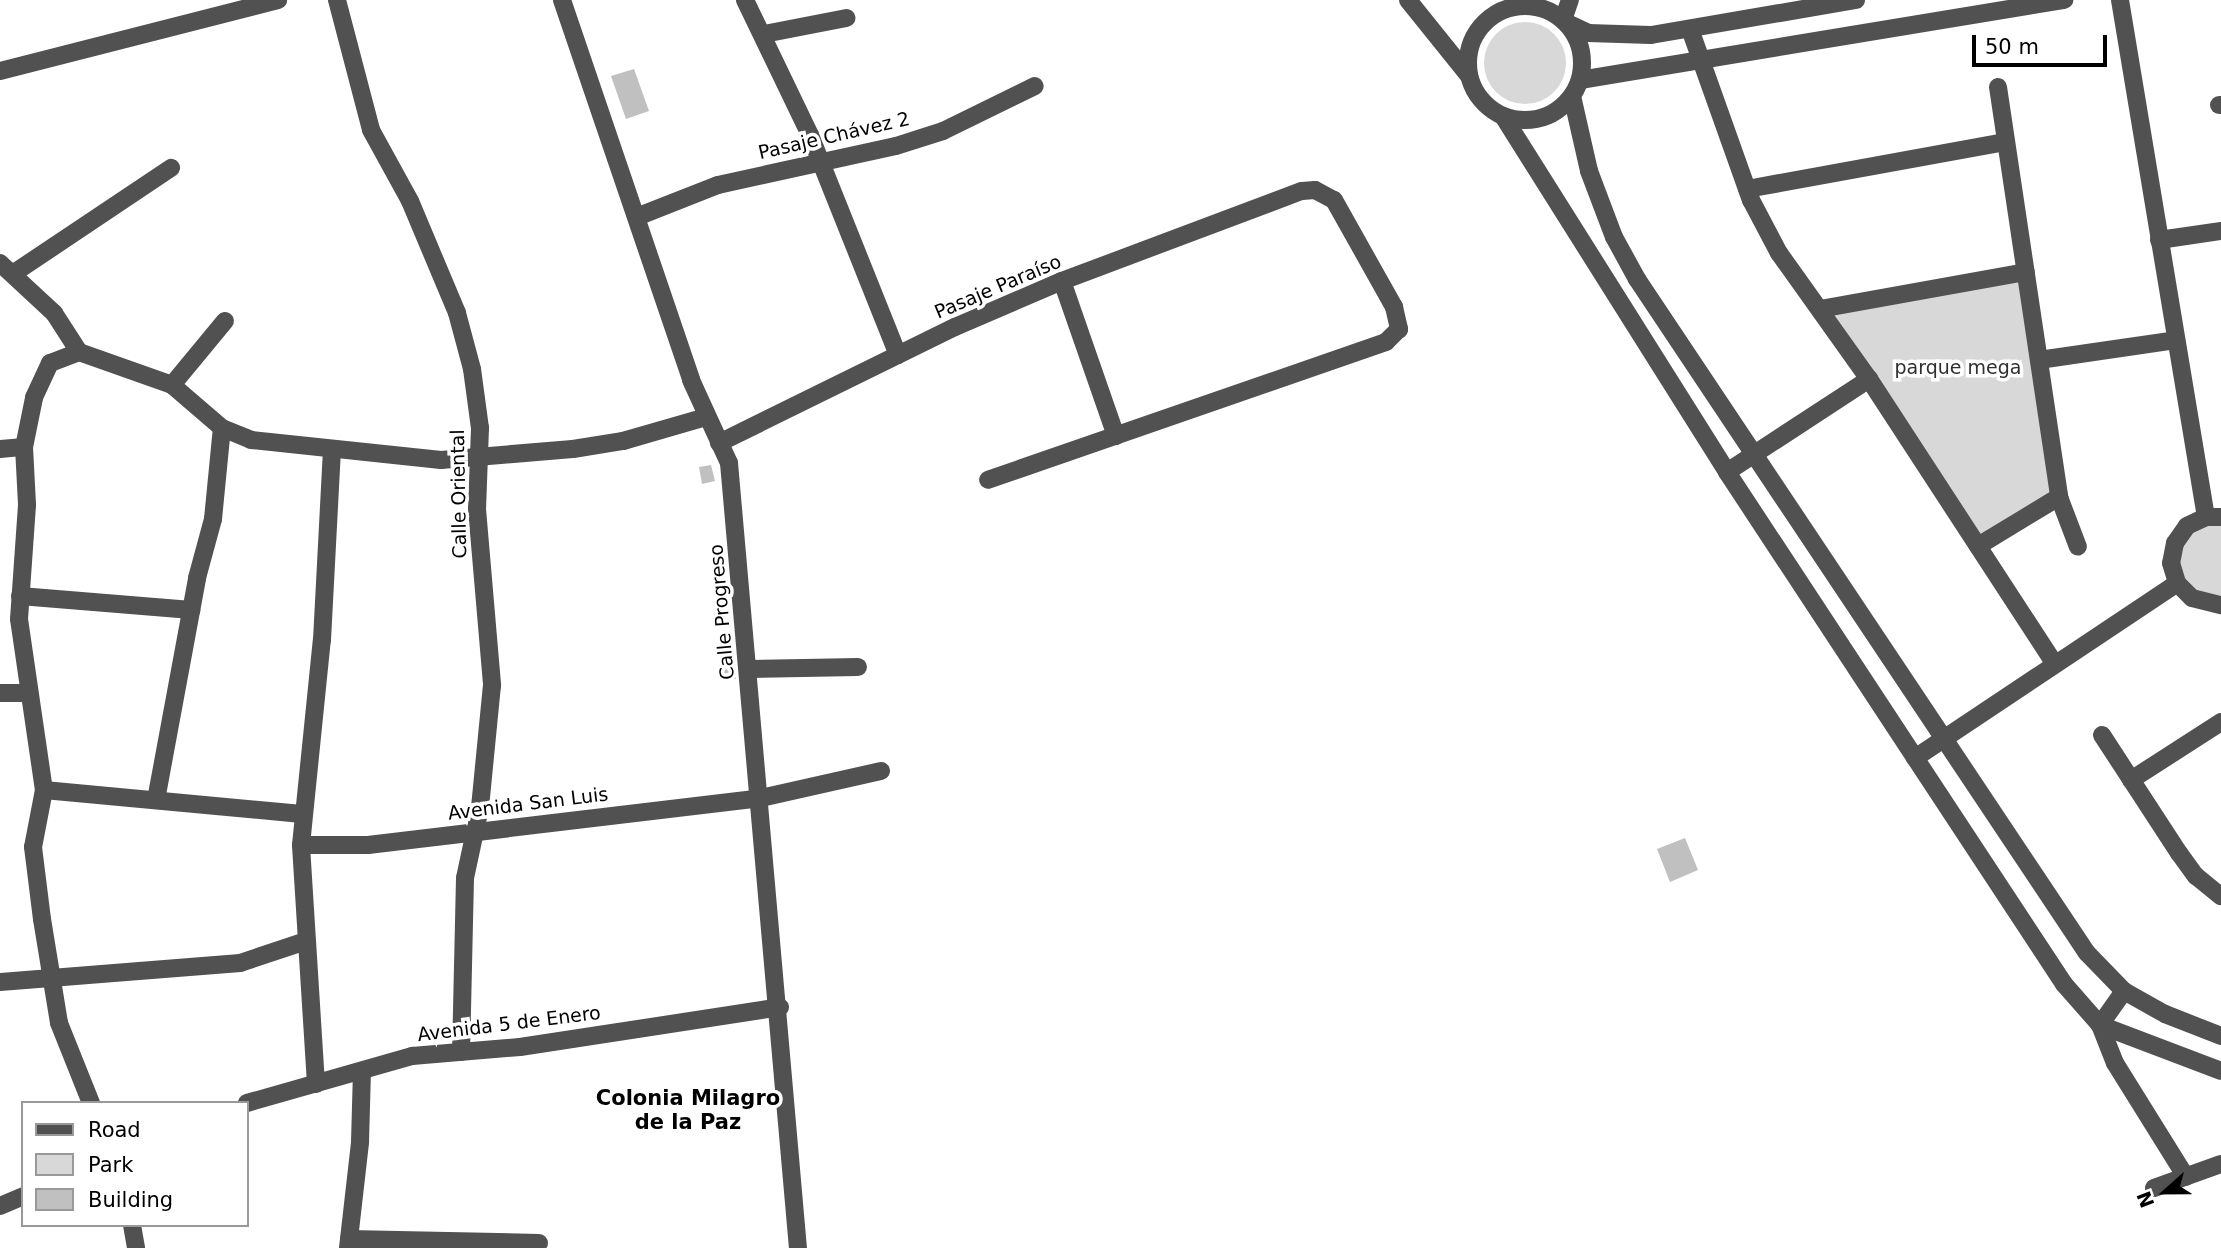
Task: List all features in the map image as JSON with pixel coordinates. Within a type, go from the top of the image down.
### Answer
[{"type":"street","points":[[0,71],[278,0]]},
{"type":"street","name":"Calle Oriental","points":[[337,0],[371,130],[410,201],[457,313],[472,369],[479,457],[477,509],[492,685],[475,831],[465,878],[461,1052]]},
{"type":"street","name":"Calle Progreso","points":[[562,0],[639,216],[706,417],[729,463],[780,1007],[798,1248]]},
{"type":"street","points":[[746,0],[764,34],[820,162],[898,355]]},
{"type":"street","points":[[1408,0],[1469,76],[1482,100],[1503,116],[1727,472],[2064,984],[2100,1025],[2115,1063],[2186,1177]]},
{"type":"street","points":[[1570,0],[1565,21],[1580,44],[1576,88],[1581,147],[1614,237],[1754,454],[2087,953],[2124,990],[2165,1014],[2221,1036]]},
{"type":"street","points":[[1469,76],[1469,51],[1479,28],[1509,2],[1534,5],[1588,33],[1651,35],[1856,0]]},
{"type":"street","points":[[1503,116],[1544,117],[1576,88],[1698,58],[2064,0]]},
{"type":"street","points":[[2120,0],[2176,340],[2213,517],[2187,526],[2175,543],[2171,563],[2177,583],[2192,598],[2221,605]]},
{"type":"street","points":[[764,34],[846,18]]},
{"type":"street","points":[[1690,29],[1698,58],[1747,189],[1779,253],[1869,379],[2055,664]]},
{"type":"street","name":"Pasaje Chávez 2","points":[[639,216],[718,185],[943,131],[1035,86]]},
{"type":"street","points":[[1998,87],[2059,497],[2078,547]]},
{"type":"street","points":[[1747,189],[2006,142]]},
{"type":"street","points":[[171,167],[7,268],[54,313],[79,352],[172,385],[222,428],[251,440],[332,452],[441,460],[623,441],[706,417]]},
{"type":"street","name":"Pasaje Paraíso","points":[[719,443],[898,355],[1062,281],[1302,191],[1315,190],[1334,200],[1394,307],[1398,329],[1386,342],[1116,436]]},
{"type":"street","points":[[2159,240],[2221,230]]},
{"type":"street","points":[[1820,309],[2026,272]]},
{"type":"street","points":[[988,480],[1116,436],[1062,281]]},
{"type":"street","points":[[172,385],[225,321]]},
{"type":"street","points":[[2039,360],[2176,340]]},
{"type":"street","points":[[79,352],[50,363],[33,398],[24,447],[27,505],[20,596],[26,693],[44,790],[33,848],[59,1023],[91,1101]]},
{"type":"street","points":[[1727,472],[1869,379]]},
{"type":"street","points":[[156,800],[191,610],[214,519],[222,428]]},
{"type":"street","points":[[0,449],[24,447]]},
{"type":"street","points":[[316,1084],[301,845],[302,814],[322,640],[332,452]]},
{"type":"street","points":[[1978,546],[2059,497]]},
{"type":"street","points":[[1915,758],[2177,583]]},
{"type":"street","points":[[20,596],[191,610]]},
{"type":"street","points":[[748,669],[858,667]]},
{"type":"street","points":[[0,693],[26,693]]},
{"type":"street","points":[[2132,780],[2221,722]]},
{"type":"street","points":[[2102,735],[2179,853],[2217,889]]},
{"type":"street","name":"Avenida San Luis","points":[[301,845],[368,845],[761,798],[881,771]]},
{"type":"street","points":[[44,790],[302,814]]},
{"type":"street","points":[[0,982],[240,963],[306,941]]},
{"type":"street","points":[[2100,1025],[2124,990]]},
{"type":"street","name":"Avenida 5 de Enero","points":[[248,1103],[412,1056],[520,1047],[780,1007]]},
{"type":"street","points":[[2100,1025],[2221,1072]]},
{"type":"street","points":[[362,1071],[360,1142],[348,1244],[540,1243]]},
{"type":"street","points":[[2154,1188],[2221,1164]]},
{"type":"street","points":[[0,1206],[21,1197]]},
{"type":"street","points":[[132,1227],[136,1248]]},
{"type":"green space","points":[[1525,22],[1541,25],[1554,34],[1563,47],[1566,63],[1563,79],[1554,92],[1541,101],[1525,104],[1509,101],[1496,92],[1487,79],[1484,63],[1487,47],[1496,34],[1509,25]]},
{"type":"green space","name":"parque mega","points":[[2026,272],[2059,497],[1978,546],[1820,309]]},
{"type":"green space","points":[[2216,517],[2221,519],[2221,598],[2177,583],[2175,543]]},
{"type":"building","points":[[634,69],[649,111],[626,119],[611,76]]},
{"type":"building","points":[[711,465],[715,481],[702,484],[699,467]]},
{"type":"building","points":[[735,662],[736,679],[724,680],[723,663]]},
{"type":"building","points":[[1685,838],[1698,870],[1670,882],[1657,849]]},
{"type":"district","name":"Colonia Milagro de la Paz","points":[[688,1110]]}]
